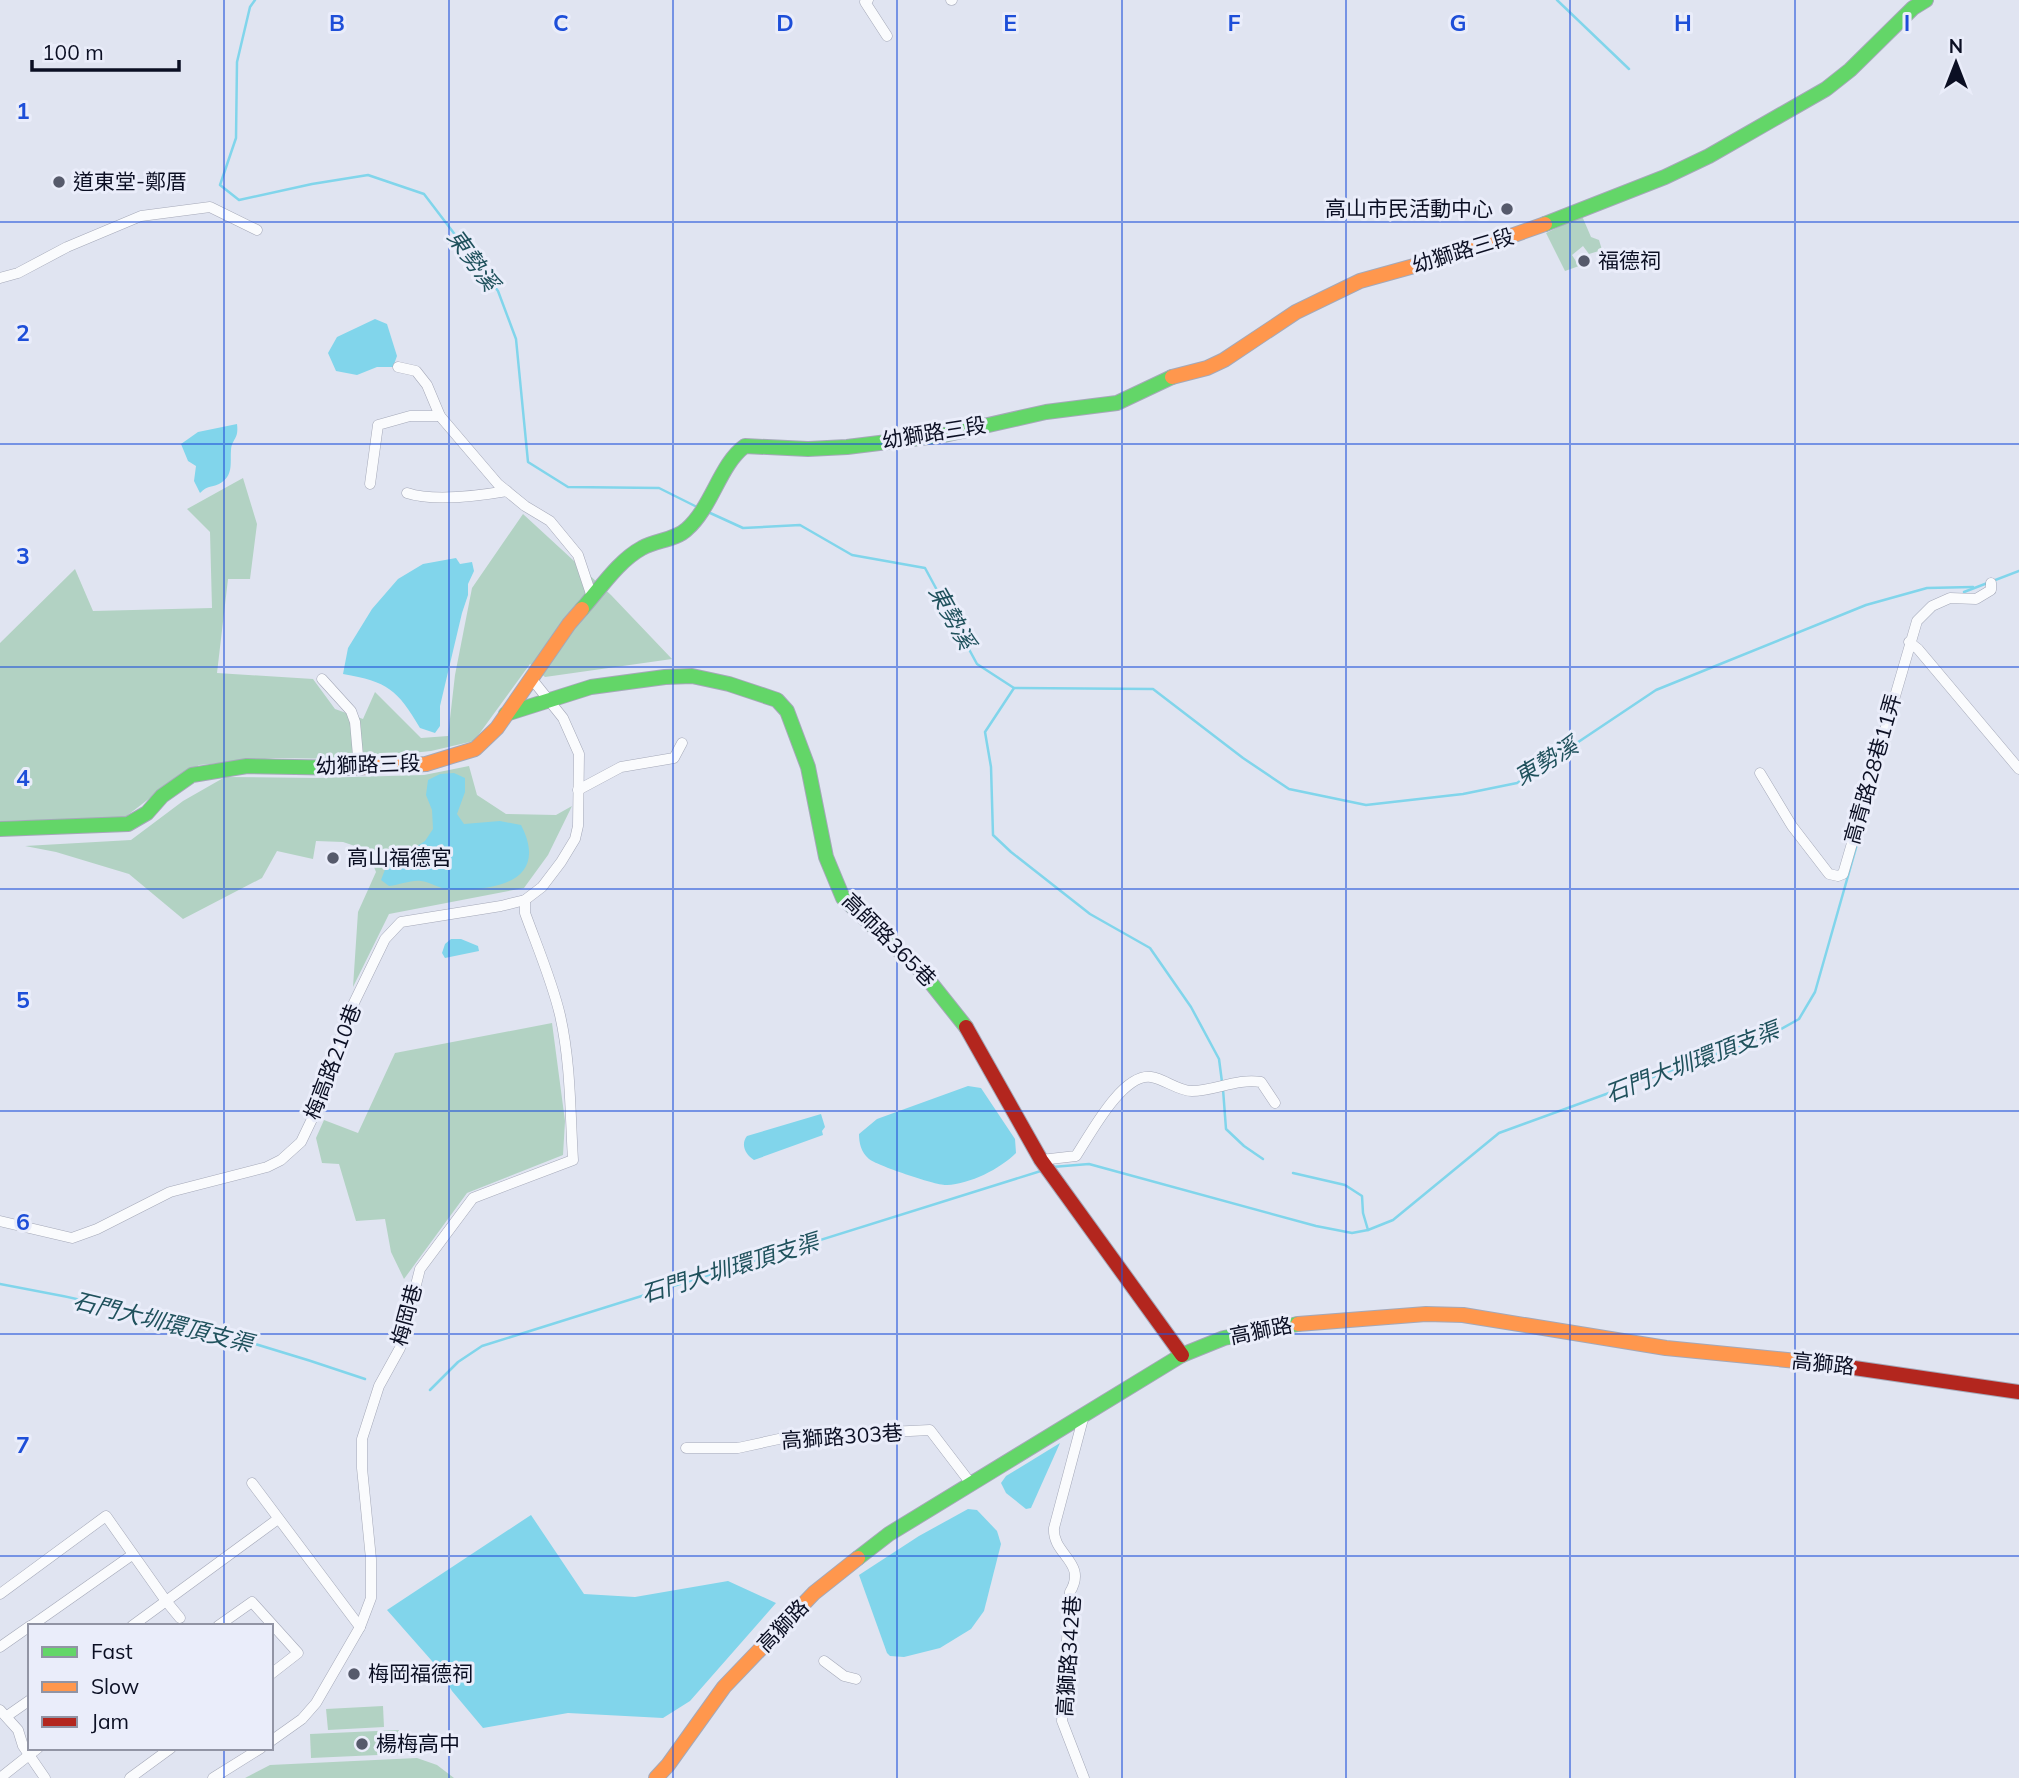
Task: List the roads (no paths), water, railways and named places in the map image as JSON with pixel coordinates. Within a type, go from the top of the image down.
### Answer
[{"type":"street","points":[[867,0],[865,2],[887,36]]},
{"type":"street","name":"幼獅路三段","points":[[0,829],[128,824],[147,813],[162,796],[192,775],[247,766],[359,767],[426,764],[475,749],[497,727],[569,624],[592,597],[621,565],[642,548],[687,531],[712,498],[719,481],[738,451],[745,446],[808,449],[847,447],[944,435],[1046,412],[1117,403],[1172,377],[1207,368],[1224,360],[1296,312],[1360,281],[1468,251],[1542,225],[1665,177],[1709,156],[1826,89],[1850,70],[1913,8],[1926,0]]},
{"type":"street","points":[[0,278],[18,273],[66,247],[141,216],[210,207],[257,230]]},
{"type":"street","points":[[398,367],[416,372],[426,385],[440,415],[498,484],[525,506],[550,521],[578,555],[592,597]]},
{"type":"street","points":[[370,484],[378,425],[410,415],[440,415]]},
{"type":"street","points":[[407,493],[417,496],[478,496],[507,491]]},
{"type":"street","name":"高青路28巷11弄","points":[[1760,774],[1792,825],[1829,874],[1843,874],[1917,621],[1932,606],[1950,598],[1976,599],[1990,590],[1991,583]]},
{"type":"street","points":[[1909,642],[1918,649],[2019,769]]},
{"type":"street","name":"高師路365巷","points":[[506,714],[591,687],[665,677],[692,676],[777,699],[787,711],[808,767],[826,857],[843,898],[923,973],[945,998],[966,1027],[1041,1160],[1182,1355]]},
{"type":"street","points":[[525,900],[542,887],[561,862],[575,839],[578,826],[579,754],[563,718],[531,678]]},
{"type":"street","points":[[322,679],[351,711],[355,722],[359,767]]},
{"type":"street","points":[[578,790],[621,767],[674,758],[682,743]]},
{"type":"street","name":"梅高路210巷","points":[[0,1221],[72,1238],[97,1229],[170,1192],[267,1167],[281,1160],[301,1142],[351,1011],[389,933],[401,922],[525,900]]},
{"type":"street","name":"梅岡巷","points":[[273,1740],[302,1719],[316,1703],[360,1627],[371,1598],[371,1559],[362,1468],[362,1439],[379,1386],[400,1348],[420,1269],[473,1198],[573,1160],[570,1086],[564,1037],[559,1013],[525,913],[525,900]]},
{"type":"street","points":[[1041,1160],[1076,1156],[1113,1101],[1127,1085],[1140,1078],[1150,1077],[1190,1091],[1248,1080],[1261,1082],[1275,1102]]},
{"type":"street","name":"高獅路","points":[[656,1778],[724,1687],[814,1593],[889,1534],[1182,1355],[1224,1338],[1315,1321],[1426,1314],[1462,1315],[1666,1348],[1860,1367],[2019,1392]]},
{"type":"street","name":"高獅路342巷","points":[[1084,1415],[1053,1538],[1073,1565],[1076,1575],[1076,1582],[1070,1592],[1062,1721],[1084,1778]]},
{"type":"street","name":"高獅路303巷","points":[[686,1448],[738,1448],[788,1437],[930,1430],[972,1485]]},
{"type":"street","points":[[251,1483],[360,1627]]},
{"type":"street","points":[[0,1594],[106,1516],[180,1618]]},
{"type":"street","points":[[135,1624],[278,1519]]},
{"type":"street","points":[[33,1624],[132,1555]]},
{"type":"street","points":[[221,1624],[252,1602],[272,1624]]},
{"type":"street","points":[[273,1625],[298,1653],[273,1672]]},
{"type":"street","points":[[0,1647],[28,1627]]},
{"type":"street","points":[[824,1661],[844,1676],[856,1679]]},
{"type":"street","points":[[28,1701],[4,1713],[18,1730],[23,1746],[28,1748]]},
{"type":"street","points":[[130,1778],[168,1750]]},
{"type":"street","points":[[213,1778],[258,1750]]},
{"type":"street","points":[[0,1778],[33,1751],[45,1778]]},
{"type":"water","points":[[375,319],[387,324],[397,356],[393,367],[377,367],[357,375],[336,371],[328,353],[337,337]]},
{"type":"water","points":[[237,424],[227,477],[200,493],[194,481],[196,466],[188,461],[181,444],[198,432]]},
{"type":"water","points":[[456,558],[460,564],[472,562],[474,571],[468,584],[468,595],[440,706],[440,726],[435,733],[420,728],[405,704],[390,689],[371,680],[343,674],[348,648],[372,609],[398,579],[423,564]]},
{"type":"water","points":[[454,773],[465,778],[465,792],[457,814],[464,824],[500,821],[521,825],[528,845],[528,860],[522,872],[512,880],[481,888],[447,889],[417,881],[389,886],[381,880],[386,867],[425,841],[433,829],[432,810],[426,795],[428,780],[440,774]]},
{"type":"water","points":[[451,939],[461,939],[478,946],[479,951],[445,958],[442,953],[445,944]]},
{"type":"water","points":[[968,1086],[981,1088],[1015,1139],[1016,1153],[1002,1165],[975,1179],[947,1185],[894,1170],[874,1162],[864,1153],[859,1134],[877,1119]]},
{"type":"water","points":[[821,1114],[825,1127],[823,1135],[754,1160],[745,1150],[747,1136]]},
{"type":"water","points":[[1060,1443],[1031,1508],[1026,1509],[1006,1493],[1001,1483],[1006,1476]]},
{"type":"water","points":[[968,1509],[977,1510],[997,1531],[1001,1544],[984,1611],[971,1629],[940,1648],[904,1657],[890,1656],[859,1575],[919,1536]]},
{"type":"water","points":[[531,1515],[584,1594],[635,1597],[728,1581],[776,1603],[690,1701],[663,1718],[568,1713],[483,1728],[452,1691],[439,1669],[387,1610]]},
{"type":"waterway","name":"東勢溪","points":[[255,0],[250,7],[237,62],[236,138],[220,185],[239,200],[368,175],[424,194],[498,291],[516,339],[528,462],[568,487],[659,488],[699,508]]},
{"type":"waterway","points":[[1557,0],[1629,69]]},
{"type":"waterway","name":"東勢溪","points":[[708,512],[743,528],[800,525],[852,555],[925,568],[977,664],[1014,688],[1153,689],[1243,758],[1289,789],[1366,805],[1463,794],[1517,783],[1656,690],[1866,605],[1927,588],[1973,587]]},
{"type":"waterway","name":"石門大圳環頂支渠","points":[[1964,592],[2019,571]]},
{"type":"waterway","name":"石門大圳環頂支渠","points":[[1014,688],[985,732],[991,767],[993,835],[1090,914],[1150,948],[1191,1007],[1219,1059],[1222,1082]]},
{"type":"waterway","name":"石門大圳環頂支渠","points":[[1052,1167],[1089,1164],[1316,1226],[1352,1233],[1393,1220],[1499,1133],[1774,1033],[1799,1019],[1815,992],[1873,788]]},
{"type":"waterway","name":"石門大圳環頂支渠","points":[[1223,1089],[1226,1129],[1263,1159]]},
{"type":"waterway","name":"石門大圳環頂支渠","points":[[430,1390],[458,1362],[482,1346],[1044,1170]]},
{"type":"waterway","name":"石門大圳環頂支渠","points":[[1293,1173],[1345,1185],[1362,1196],[1368,1230]]},
{"type":"waterway","name":"石門大圳環頂支渠","points":[[0,1284],[93,1302],[184,1324],[365,1379]]},
{"type":"place","name":"道東堂-鄭厝","points":[[59,182]]},
{"type":"place","name":"高山市民活動中心","points":[[1507,209]]},
{"type":"place","name":"福德祠","points":[[1584,261]]},
{"type":"place","name":"高山福德宮","points":[[333,858]]},
{"type":"place","name":"梅岡福德祠","points":[[354,1674]]},
{"type":"place","name":"楊梅高中","points":[[362,1744]]}]
